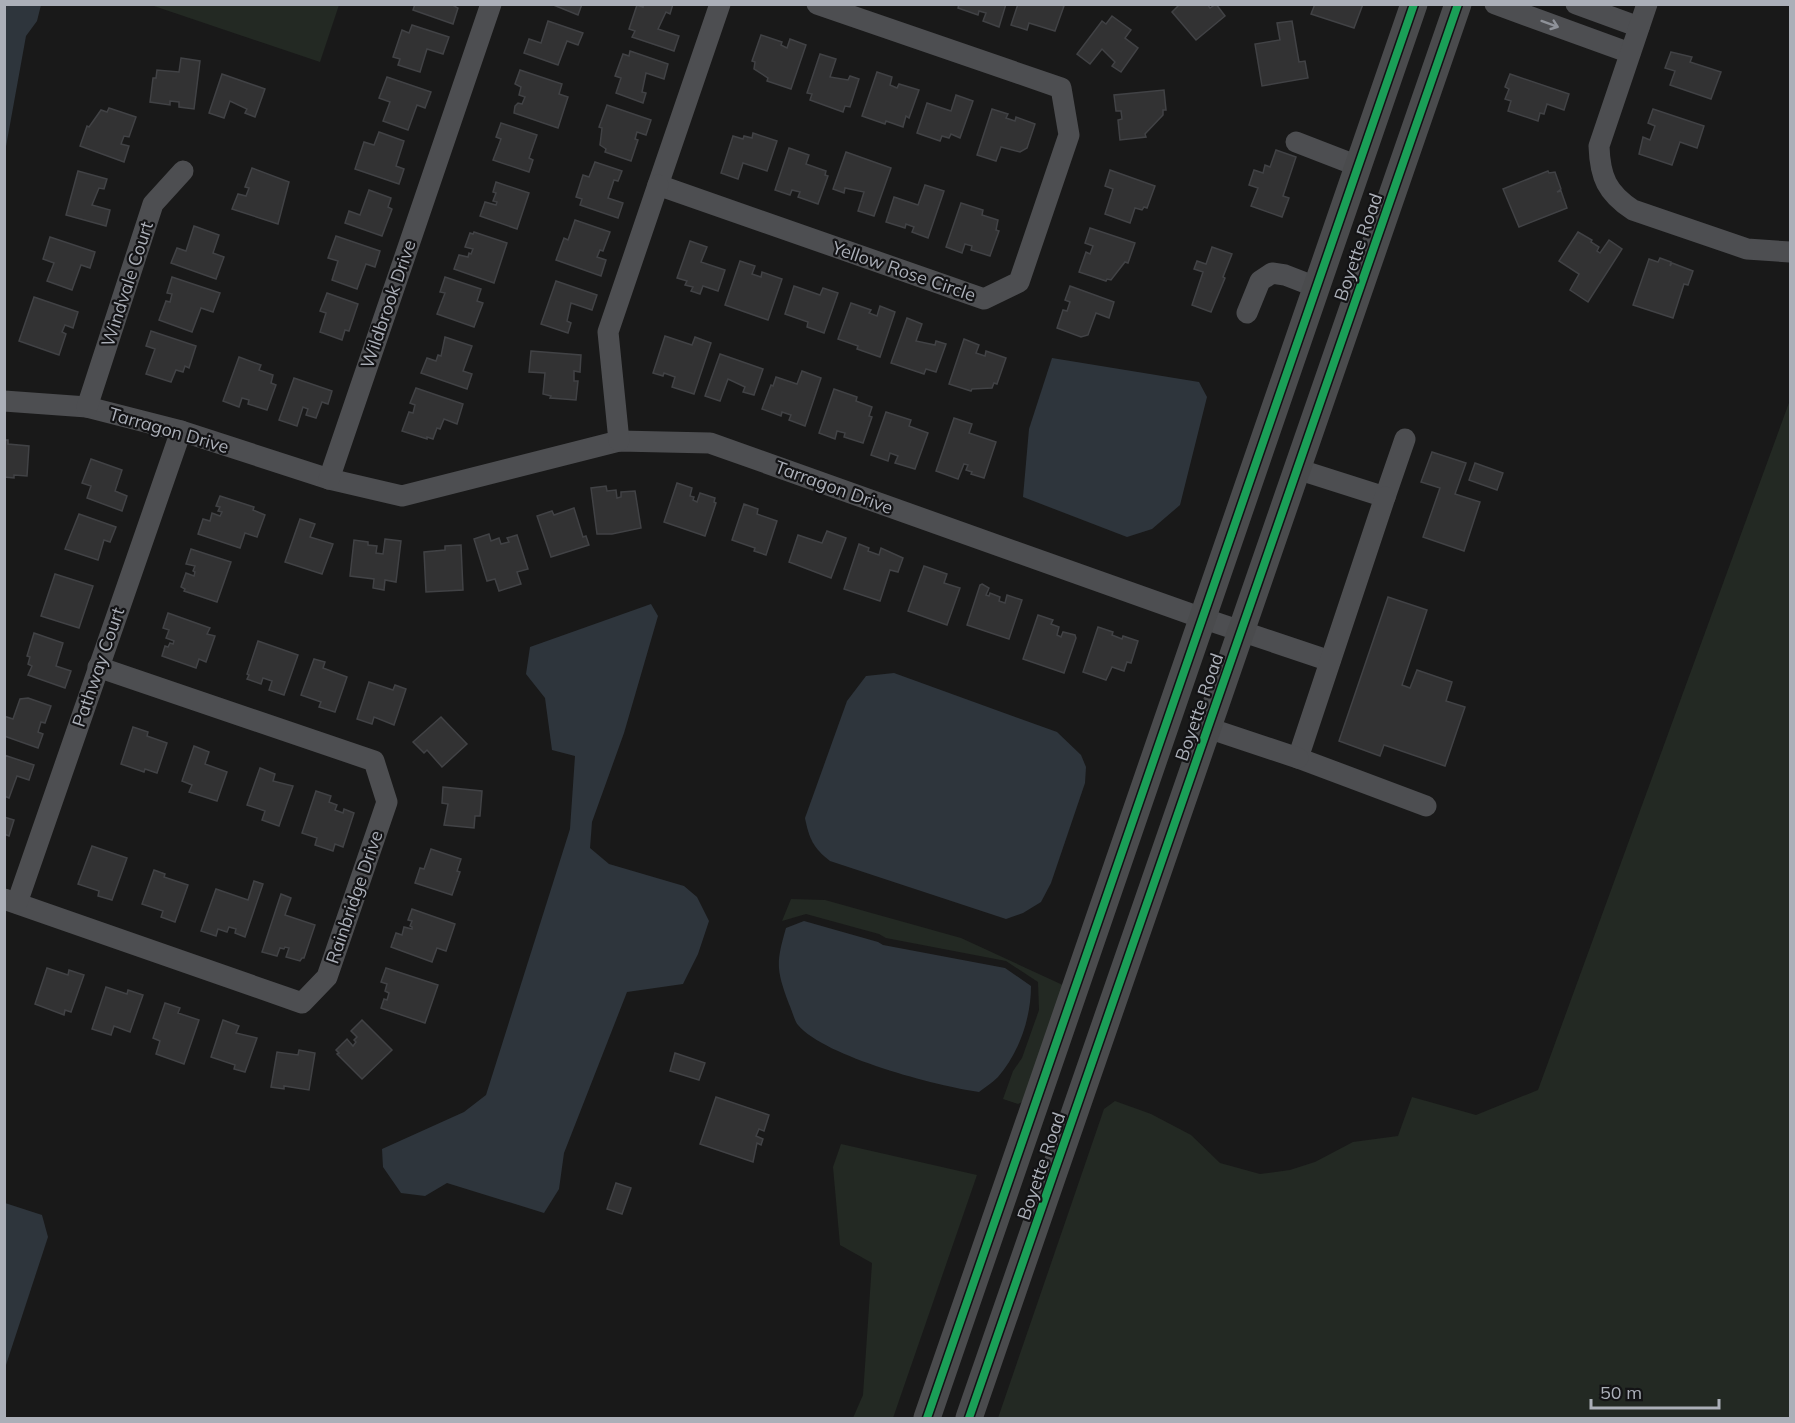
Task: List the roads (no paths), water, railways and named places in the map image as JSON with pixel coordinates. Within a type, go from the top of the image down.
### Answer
[{"type":"main road","name":"Boyette Road","points":[[927,1419],[1414,4]]},
{"type":"main road","name":"Boyette Road","points":[[969,1419],[1458,4]]},
{"type":"street","name":"Wildbrook Drive","points":[[328,479],[490,4]]},
{"type":"street","points":[[618,441],[608,332],[720,4]]},
{"type":"street","name":"Yellow Rose Circle","points":[[658,185],[984,299],[1019,282],[1069,135],[1061,88],[817,4]]},
{"type":"street","points":[[1495,4],[1630,53]]},
{"type":"street","points":[[1576,4],[1639,27]]},
{"type":"street","points":[[1647,4],[1599,146],[1600,166],[1606,183],[1617,200],[1633,210],[1747,249],[1791,252]]},
{"type":"street","points":[[1296,142],[1358,166]]},
{"type":"street","name":"Windvale Court","points":[[87,407],[153,204],[183,171]]},
{"type":"street","points":[[1247,313],[1260,282],[1272,273],[1285,275],[1316,288]]},
{"type":"street","name":"Tarragon Drive","points":[[4,401],[87,407],[181,431],[328,479],[402,496],[618,441],[710,443],[1202,618],[1330,661]]},
{"type":"street","name":"Pathway Court","points":[[11,901],[98,667],[181,431]]},
{"type":"street","points":[[1298,758],[1405,439]]},
{"type":"street","points":[[1297,469],[1385,497]]},
{"type":"street","name":"Rainbridge Drive","points":[[11,901],[303,1003],[327,977],[387,802],[374,761],[98,667]]},
{"type":"street","points":[[1208,728],[1298,758],[1426,806]]}]
